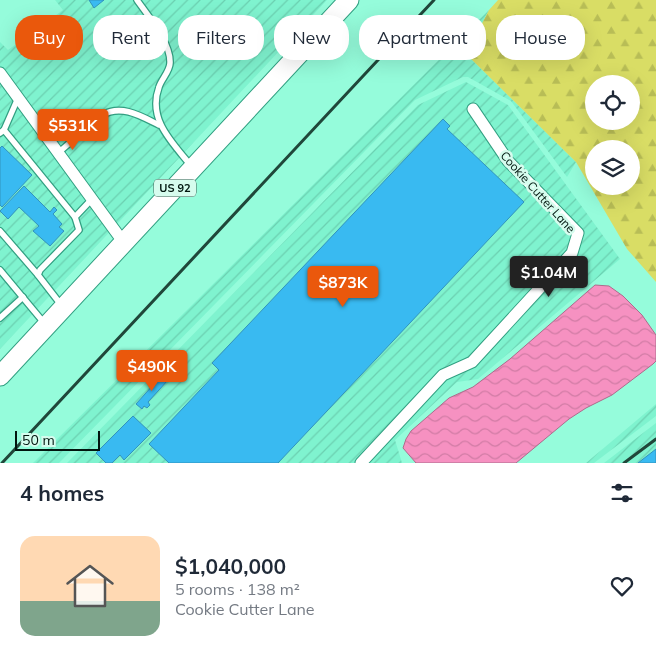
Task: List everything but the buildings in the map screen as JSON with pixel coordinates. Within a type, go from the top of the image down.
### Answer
[{"type":"main road","name":"US 92","points":[[0,376],[349,0]]},
{"type":"street","points":[[0,73],[124,243]]},
{"type":"street","name":"Cookie Cutter Lane","points":[[362,463],[443,374],[472,362],[572,253],[578,233],[508,161],[472,109]]},
{"type":"lane","points":[[137,0],[168,48],[171,65],[159,86],[155,103],[159,125],[193,169]]},
{"type":"lane","points":[[18,98],[2,131],[75,217],[79,230],[40,270],[38,276]]},
{"type":"lane","points":[[58,153],[108,112],[124,110],[159,125]]},
{"type":"lane","points":[[75,217],[92,199]]},
{"type":"lane","points":[[0,231],[64,308]]},
{"type":"lane","points":[[0,270],[47,326]]},
{"type":"lane","points":[[0,318],[23,297]]},
{"type":"shaded area","points":[[55,0],[327,0],[313,15],[274,15],[274,57],[0,349],[0,42],[8,50],[15,45],[15,60],[83,60],[83,15],[56,15],[63,10]]},
{"type":"shaded area","points":[[439,60],[472,60],[576,162],[567,177],[511,101],[468,77],[463,77],[415,100],[59,463],[33,463]]},
{"type":"shaded area","points":[[466,82],[508,105],[620,259],[478,379],[457,382],[395,440],[402,463],[67,463],[418,105]]},
{"type":"shaded area","points":[[656,404],[656,416],[594,463],[586,463]]},
{"type":"shaded area","points":[[656,423],[656,463],[604,463]]},
{"type":"green space","points":[[498,0],[656,0],[656,282],[627,249],[595,195],[640,195],[640,140],[585,140],[585,177],[576,162],[472,60],[486,60],[486,16]]},
{"type":"water","points":[[595,285],[609,286],[623,296],[642,315],[656,335],[656,361],[653,364],[612,395],[569,419],[516,463],[416,463],[403,448],[411,431],[449,398],[473,387],[510,359]]},
{"type":"railway","points":[[2,463],[434,0]]},
{"type":"railway","points":[[624,463],[656,439]]}]
